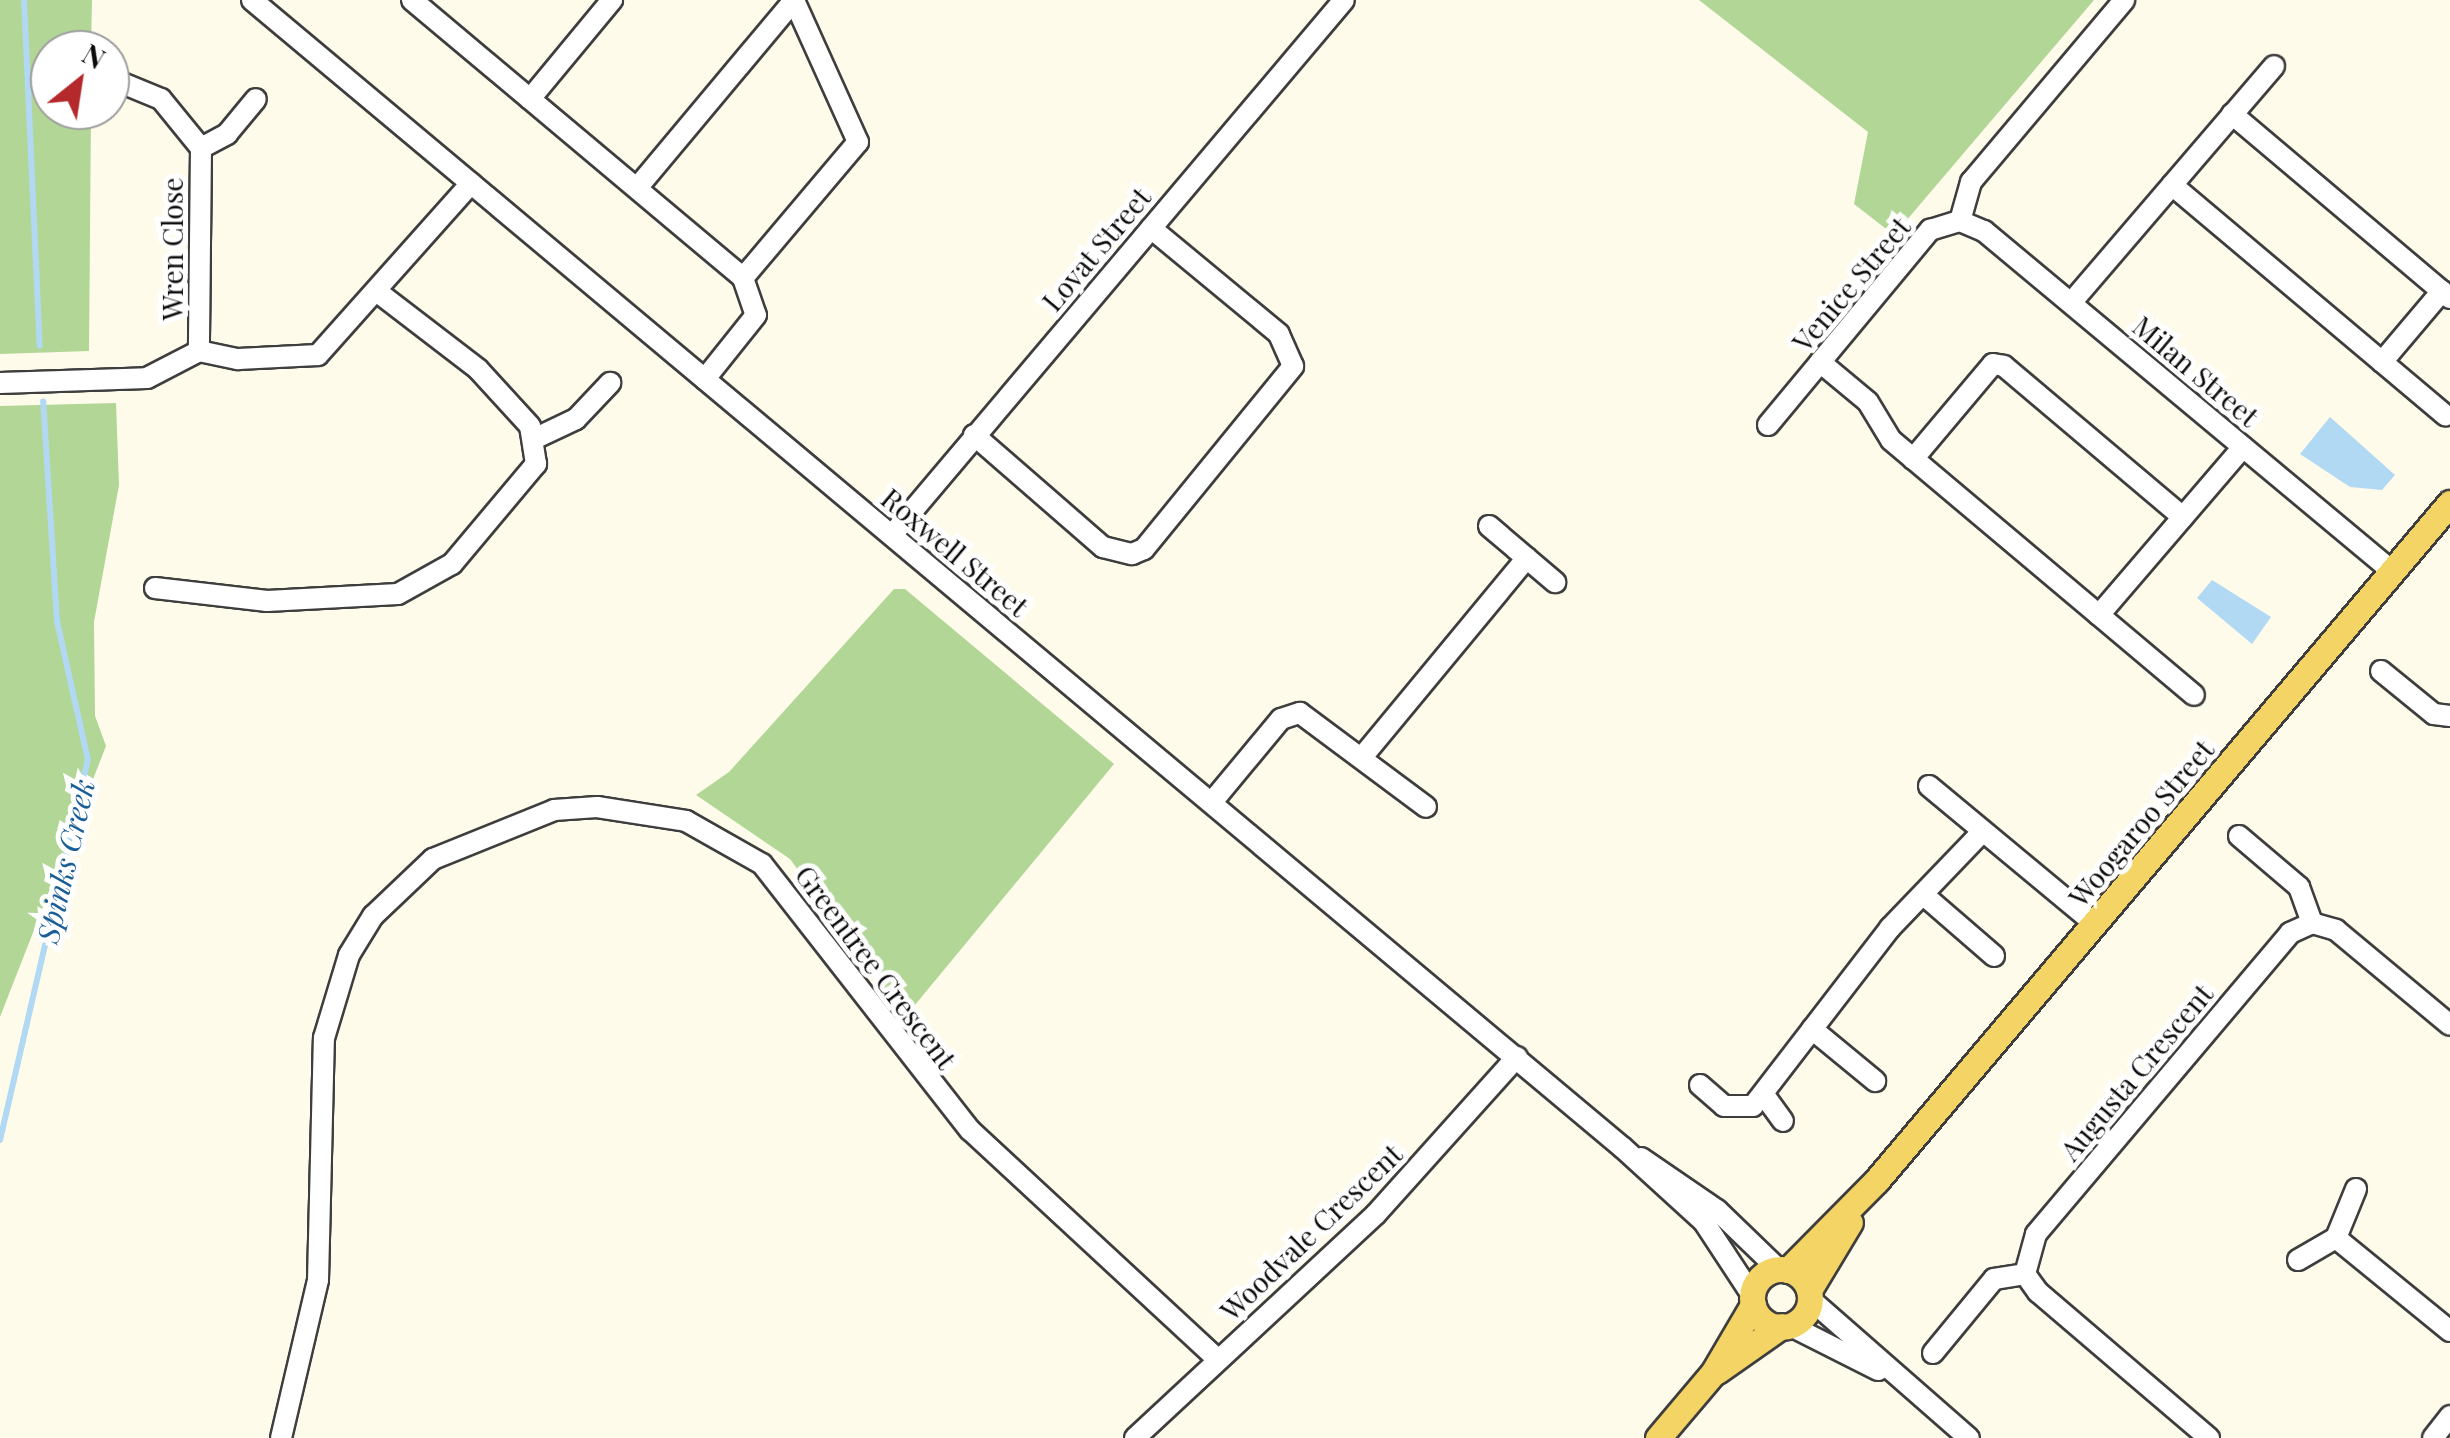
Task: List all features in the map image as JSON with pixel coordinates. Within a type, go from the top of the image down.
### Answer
[{"type":"main road","name":"Woogaroo Street","points":[[1658,1438],[1713,1374],[1753,1300],[1760,1278],[1783,1269],[1877,1180],[2450,503]]},
{"type":"main road","name":"Woogaroo Street","points":[[1713,1374],[1785,1326],[1810,1294],[1877,1180]]},
{"type":"main road","points":[[1783,1269],[1810,1294]]},
{"type":"main road","points":[[1753,1300],[1785,1326]]},
{"type":"street","name":"Roxwell Street","points":[[252,0],[1622,1147],[1704,1222],[1753,1300]]},
{"type":"street","points":[[530,98],[612,0]]},
{"type":"street","points":[[637,188],[794,0],[858,142],[743,278]]},
{"type":"street","name":"Lovat Street","points":[[892,534],[1344,0]]},
{"type":"street","points":[[1960,221],[1971,182],[2124,0]]},
{"type":"street","points":[[420,2],[743,278],[756,315],[705,378]]},
{"type":"street","points":[[2070,303],[2274,66]]},
{"type":"street","name":"Wren Close","points":[[130,86],[161,99],[201,148],[199,351]]},
{"type":"street","name":"Wren Close","points":[[201,148],[226,134],[256,99]]},
{"type":"street","points":[[2232,114],[2446,294],[2382,362]]},
{"type":"street","points":[[0,382],[147,378],[199,351],[238,360],[318,355],[379,292],[472,184]]},
{"type":"street","points":[[2172,185],[2446,416]]},
{"type":"street","name":"Milan Street","points":[[1960,221],[1984,231],[2392,570]]},
{"type":"street","name":"Venice Street","points":[[1768,426],[1930,230],[1960,221]]},
{"type":"street","points":[[974,435],[1104,547],[1144,549],[1292,366],[1279,334],[1150,228]]},
{"type":"street","points":[[154,588],[267,601],[398,594],[426,583],[452,564],[536,464],[536,438],[467,359],[379,292]]},
{"type":"street","points":[[1820,362],[1868,402],[1891,440],[2194,695]]},
{"type":"street","points":[[1914,459],[1993,364],[2004,366],[2182,518]]},
{"type":"street","points":[[536,438],[576,419],[610,383]]},
{"type":"street","points":[[2098,615],[2243,447]]},
{"type":"street","points":[[1489,526],[1555,582]]},
{"type":"street","points":[[1363,756],[1528,558]]},
{"type":"street","points":[[2381,671],[2434,714],[2450,716]]},
{"type":"street","points":[[1212,802],[1290,714],[1318,720],[1426,807]]},
{"type":"street","points":[[1930,786],[2095,924]]},
{"type":"street","name":"Greentree Crescent","points":[[281,1438],[318,1280],[324,1038],[348,956],[373,916],[434,860],[554,810],[640,810],[686,821],[762,864],[970,1130],[1217,1359]]},
{"type":"street","points":[[1700,1085],[1738,1109],[1764,1094],[1890,928],[1926,896],[1983,831]]},
{"type":"street","points":[[2240,836],[2299,886],[2312,924],[2336,930],[2450,1025]]},
{"type":"street","points":[[1926,896],[1994,956]]},
{"type":"street","name":"Augusta Crescent","points":[[2025,1274],[2036,1234],[2290,932],[2312,924]]},
{"type":"street","points":[[1812,1029],[1876,1081]]},
{"type":"street","name":"Woodvale Crescent","points":[[1134,1438],[1376,1214],[1517,1057]]},
{"type":"street","points":[[1764,1094],[1783,1121]]},
{"type":"street","name":"Roxwell Street","points":[[1622,1147],[1702,1198],[1783,1269]]},
{"type":"street","points":[[2298,1260],[2336,1238],[2356,1189]]},
{"type":"street","points":[[2336,1238],[2450,1332]]},
{"type":"street","points":[[1933,1353],[1994,1279],[2025,1274],[2209,1438]]},
{"type":"street","points":[[1810,1294],[1902,1382],[1969,1438]]},
{"type":"street","points":[[1785,1326],[1902,1382]]},
{"type":"street","points":[[2433,1438],[2450,1416]]},
{"type":"green space","points":[[0,0],[92,0],[91,30],[30,30],[30,130],[91,130],[89,351],[0,354]]},
{"type":"green space","points":[[1699,0],[2094,0],[1894,235],[1854,204],[1868,132]]},
{"type":"green space","points":[[116,403],[119,485],[94,622],[95,716],[106,746],[0,1017],[0,406]]},
{"type":"green space","points":[[894,589],[905,589],[1114,764],[905,1017],[790,859],[696,795],[729,772]]},
{"type":"water","points":[[2330,417],[2395,475],[2382,490],[2350,487],[2300,454]]},
{"type":"water","points":[[2212,580],[2271,617],[2252,644],[2197,598]]},
{"type":"waterway","name":"Spinks Creek","points":[[24,0],[40,346]]},
{"type":"waterway","name":"Spinks Creek","points":[[0,1140],[88,760],[57,621],[43,401]]}]
